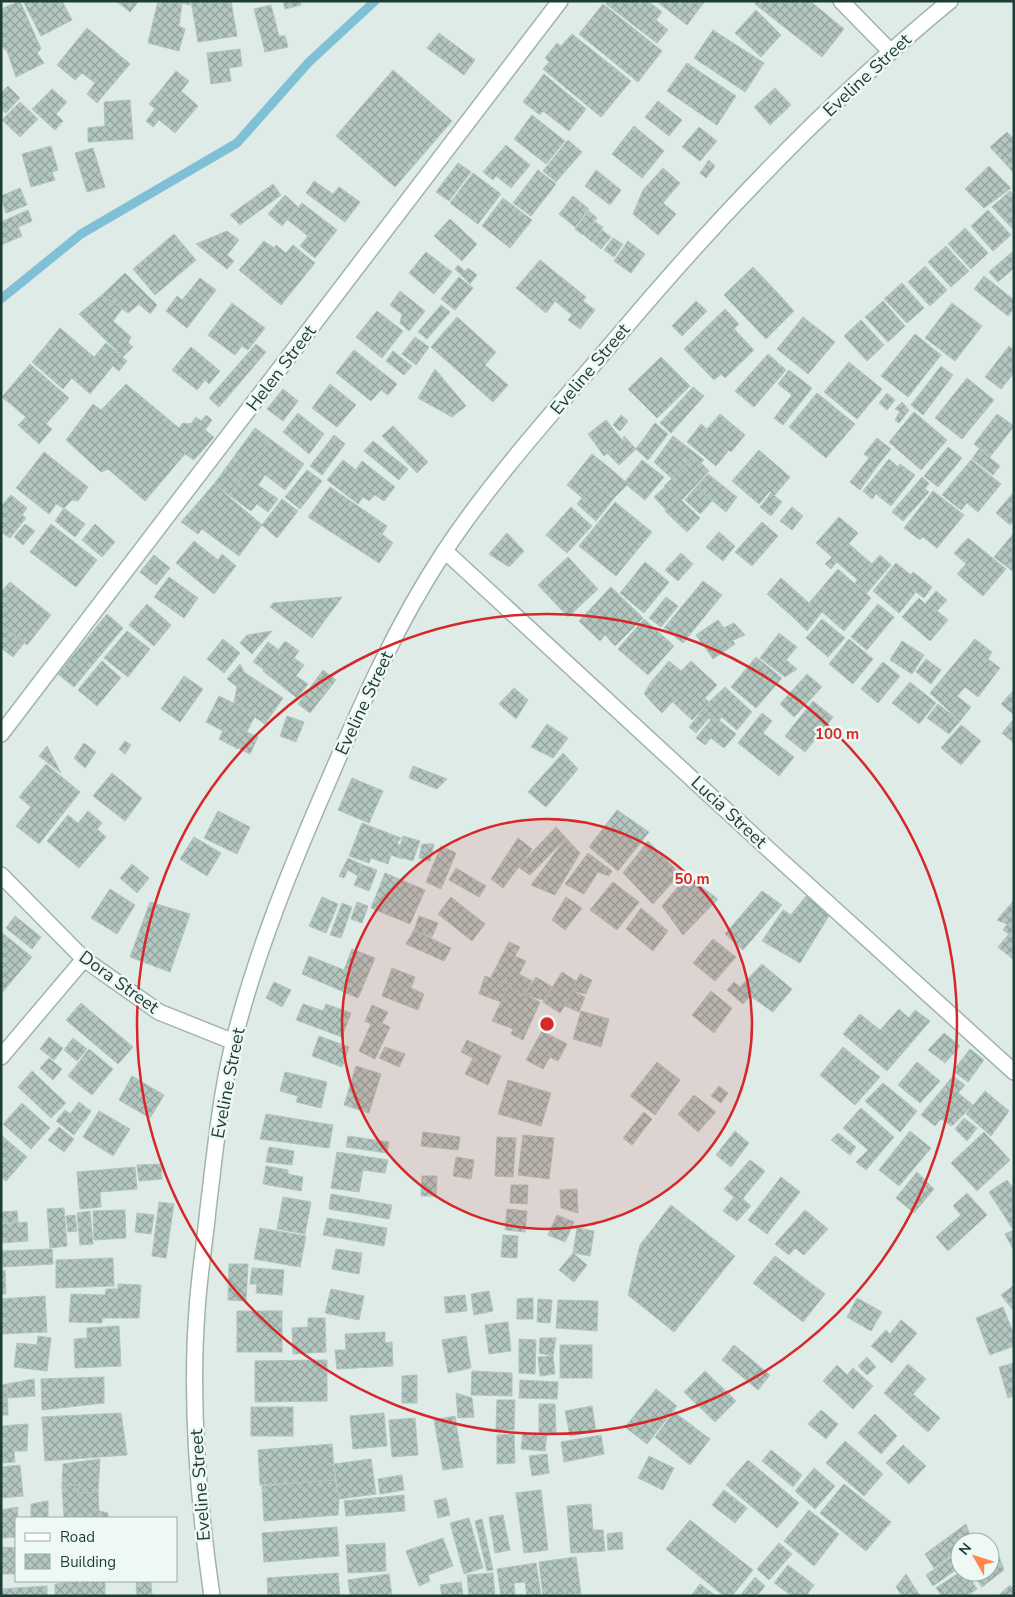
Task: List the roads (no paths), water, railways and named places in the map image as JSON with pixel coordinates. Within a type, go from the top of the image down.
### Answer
[{"type":"street","name":"Helen Street","points":[[1,734],[560,1]]},
{"type":"street","points":[[840,1],[891,52]]},
{"type":"street","name":"Eveline Street","points":[[212,1596],[200,1513],[195,1406],[197,1310],[218,1119],[234,1042],[271,919],[301,845],[380,665],[406,615],[444,551],[490,489],[709,230],[776,160],[891,52],[950,1]]},
{"type":"street","name":"Lucia Street","points":[[444,551],[1014,1072]]},
{"type":"street","name":"Dora Street","points":[[1,874],[84,959],[159,1012],[234,1042]]},
{"type":"street","points":[[1,1056],[84,959]]},
{"type":"waterway","points":[[1,299],[81,234],[237,143],[309,62],[375,1]]}]
